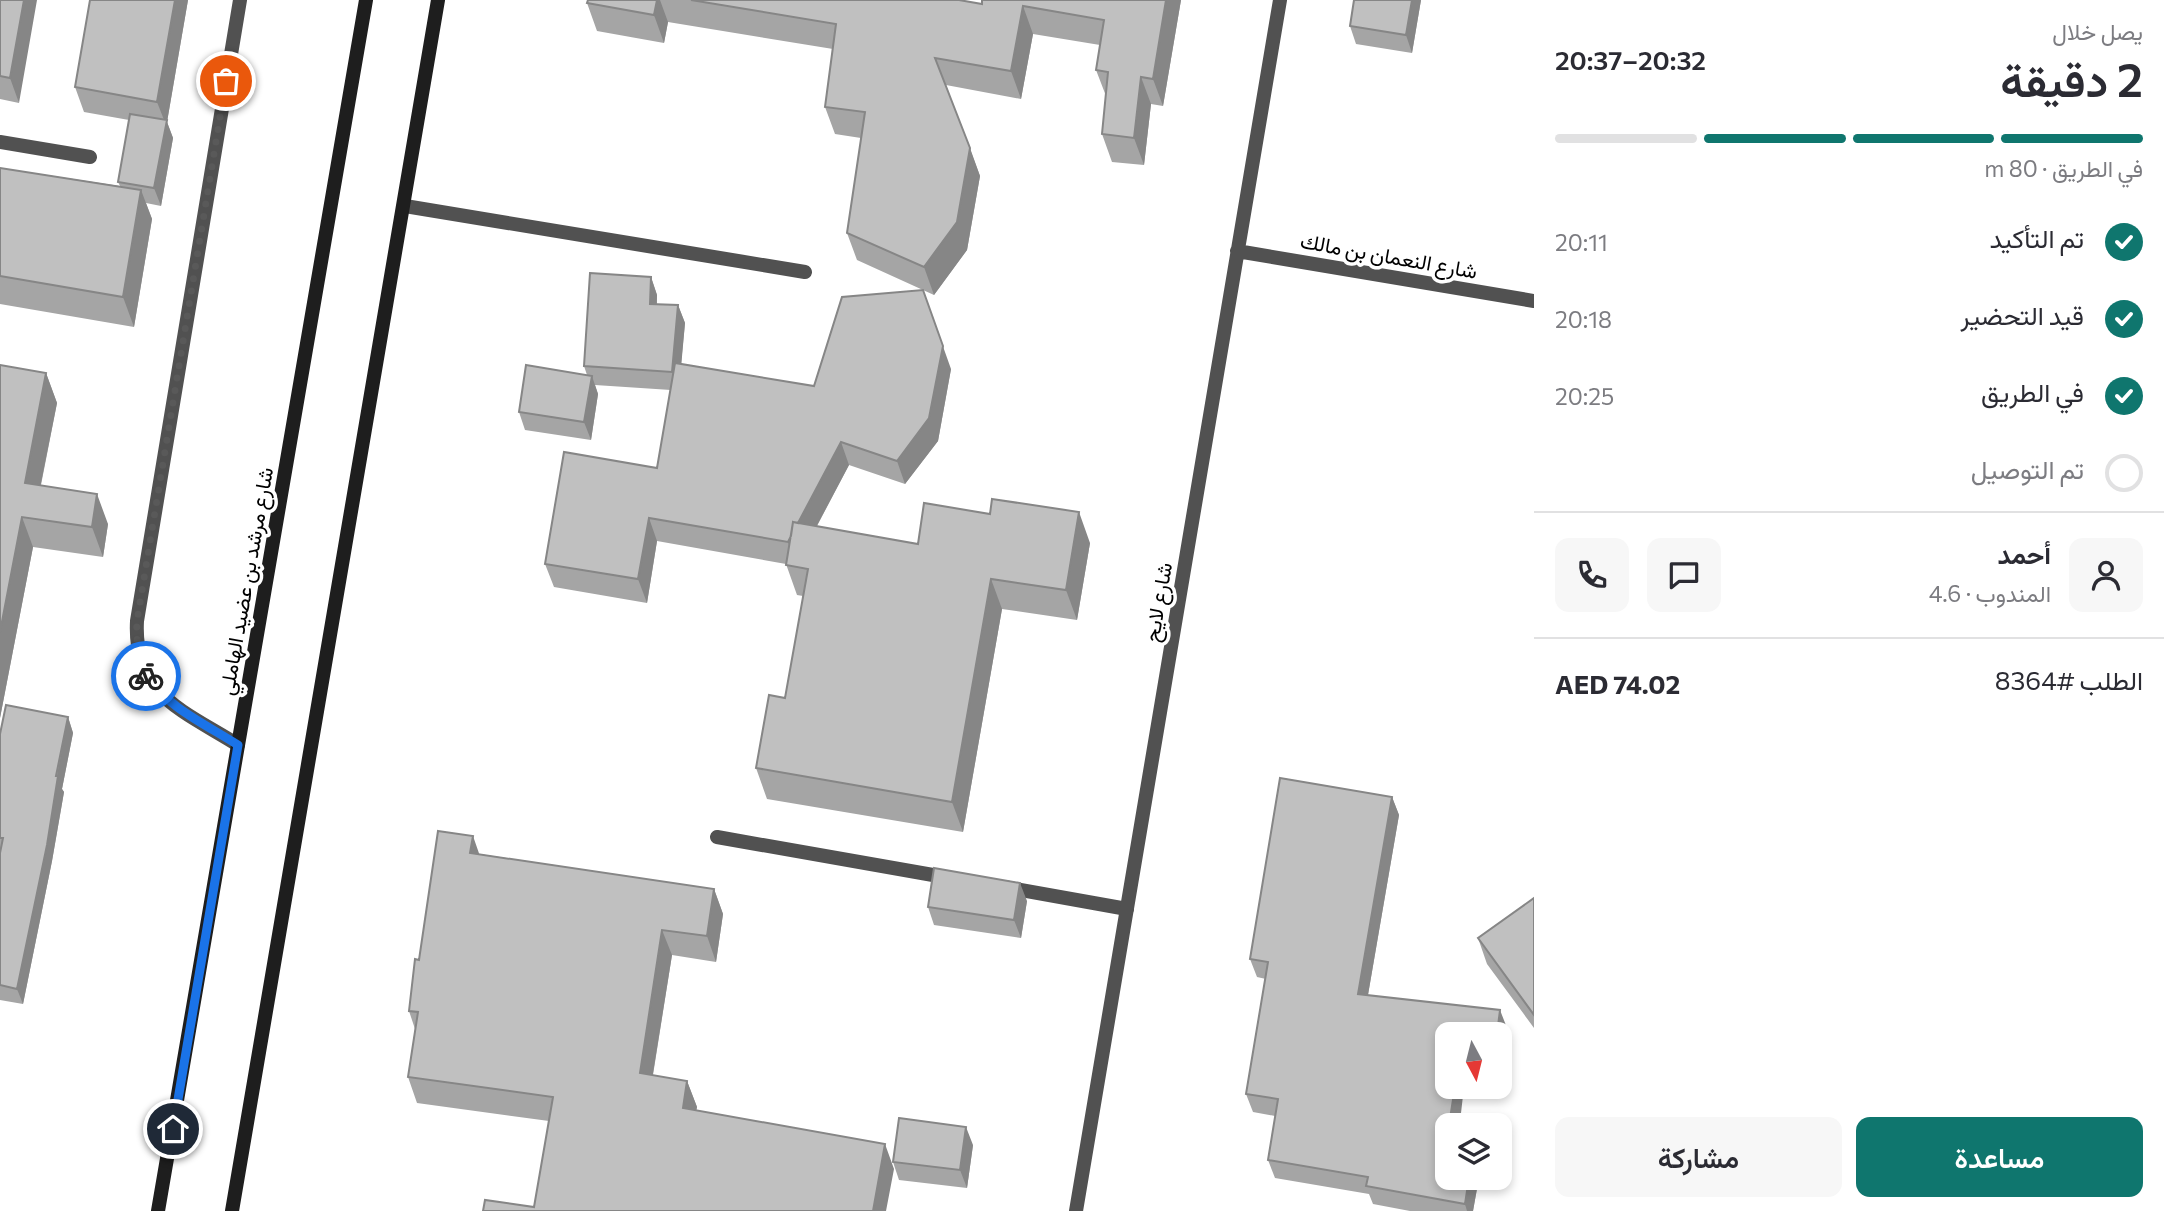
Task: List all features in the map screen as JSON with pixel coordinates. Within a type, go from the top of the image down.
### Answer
[{"type":"street","points":[[238,745],[172,704],[157,691],[146,676],[139,659],[136,639],[240,0]]},
{"type":"street","name":"شارع مرشد بن عضيد الهاملي","points":[[159,1211],[366,0]]},
{"type":"street","points":[[232,1211],[438,0]]},
{"type":"street","name":"شارع لايح","points":[[1076,1211],[1280,0]]},
{"type":"street","points":[[0,142],[90,156]]},
{"type":"street","points":[[405,206],[805,272]]},
{"type":"street","name":"شارع النعمان بن مالك","points":[[1237,251],[1534,301]]},
{"type":"street","points":[[718,837],[963,880]]},
{"type":"street","points":[[990,885],[1127,909]]},
{"type":"building","points":[[0,0],[24,0],[10,78],[0,76]]},
{"type":"building","points":[[90,0],[175,0],[157,102],[75,87]]},
{"type":"building","points":[[588,0],[657,0],[654,15],[587,3]]},
{"type":"building","points":[[691,0],[959,0],[982,4],[982,0],[1166,0],[1153,79],[1141,77],[1134,138],[1102,134],[1108,72],[1096,70],[1104,20],[1023,6],[1011,71],[935,58],[970,148],[957,222],[924,267],[847,233],[865,112],[825,107],[836,24]]},
{"type":"building","points":[[1354,0],[1412,0],[1406,35],[1350,26]]},
{"type":"building","points":[[130,114],[167,120],[154,188],[118,182]]},
{"type":"building","points":[[0,168],[141,190],[123,297],[0,276]]},
{"type":"building","points":[[590,273],[651,277],[650,304],[678,305],[672,372],[584,366]]},
{"type":"building","points":[[923,290],[943,346],[929,418],[897,461],[841,442],[798,523],[793,522],[788,542],[649,518],[638,579],[545,564],[564,452],[657,468],[675,363],[814,386],[842,297]]},
{"type":"building","points":[[0,365],[46,373],[25,483],[97,494],[92,527],[22,517],[0,632]]},
{"type":"building","points":[[526,365],[592,376],[584,422],[519,412]]},
{"type":"building","points":[[992,499],[1079,512],[1066,590],[991,579],[952,802],[756,768],[769,695],[785,698],[808,569],[786,565],[793,522],[918,544],[924,503],[990,514]]},
{"type":"building","points":[[6,705],[68,717],[56,776],[47,845],[17,989],[0,985],[0,853],[3,838],[0,838],[0,734]]},
{"type":"building","points":[[1280,778],[1392,797],[1358,994],[1500,1010],[1498,1022],[1435,1022],[1435,1099],[1453,1099],[1451,1113],[1435,1113],[1435,1190],[1467,1190],[1465,1204],[1366,1186],[1368,1177],[1268,1160],[1278,1099],[1246,1094],[1268,962],[1250,959]]},
{"type":"building","points":[[438,831],[473,836],[470,853],[714,889],[707,936],[662,930],[640,1073],[687,1081],[683,1108],[885,1144],[873,1211],[483,1211],[485,1200],[534,1207],[553,1097],[408,1077],[418,1012],[409,1011],[415,959],[419,960]]},
{"type":"building","points":[[934,868],[1020,883],[1014,920],[928,907]]},
{"type":"building","points":[[1534,898],[1534,1015],[1478,938]]},
{"type":"building","points":[[899,1118],[966,1127],[960,1170],[893,1162]]},
{"type":"way so far","points":[[146,676],[139,659],[137,621],[226,81]]},
{"type":"route","points":[[146,676],[157,691],[172,704],[238,745],[173,1129]]}]
